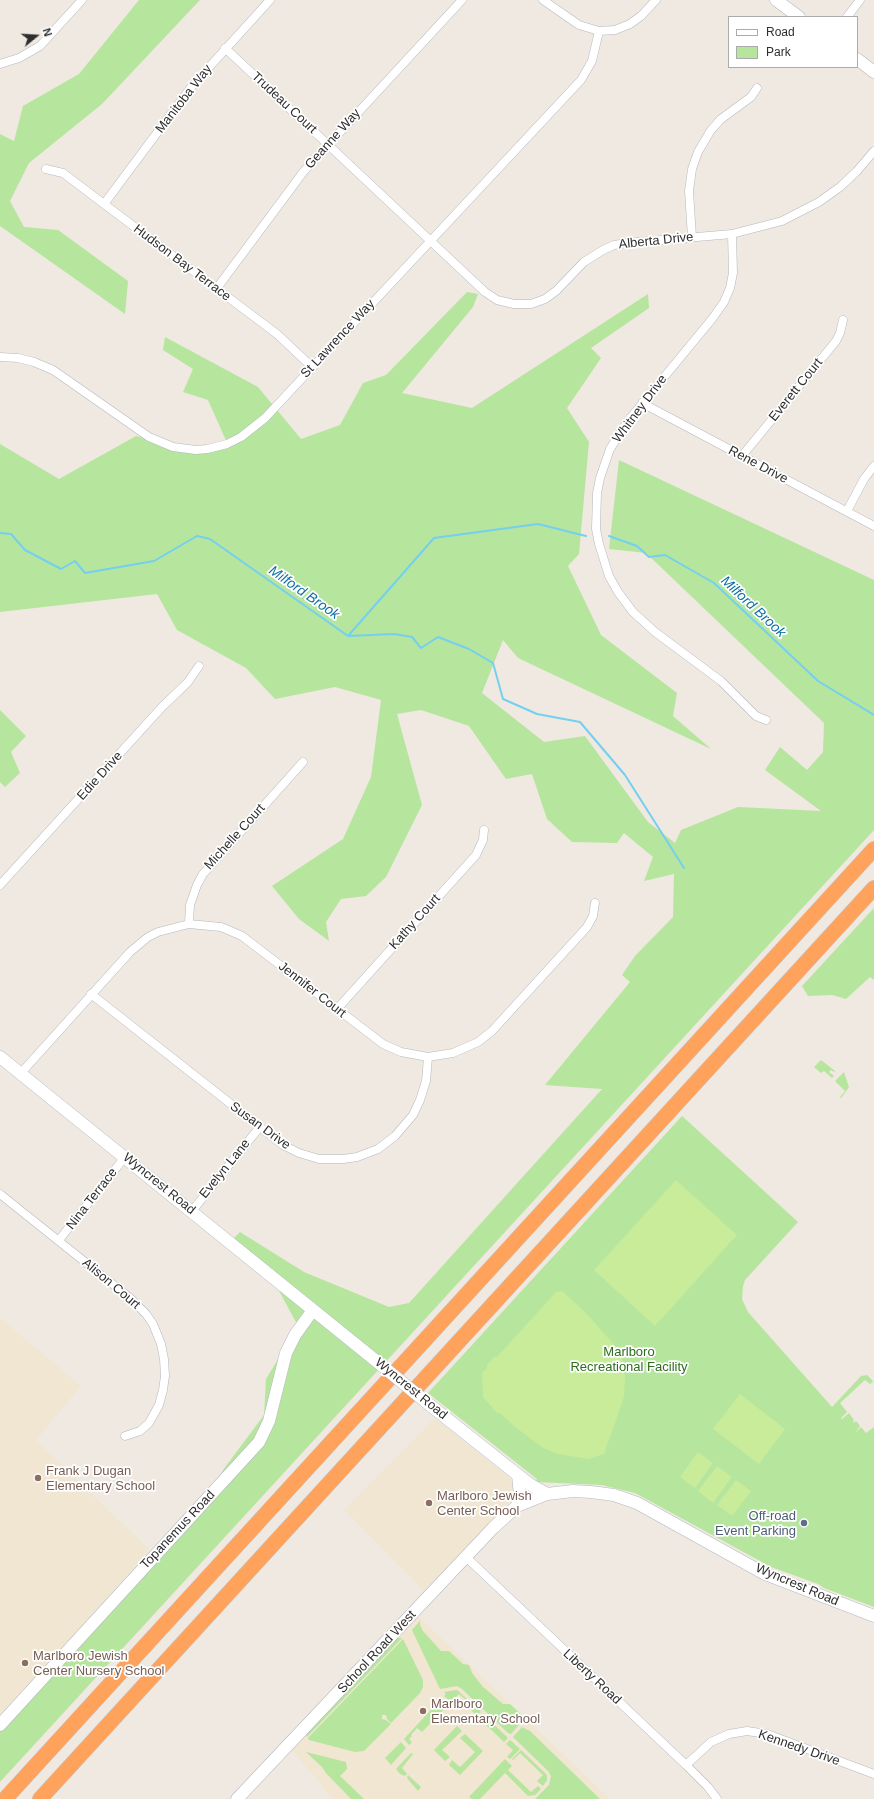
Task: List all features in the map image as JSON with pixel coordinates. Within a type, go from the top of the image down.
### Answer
[{"type":"highway","points":[[5,1799],[874,849]]},
{"type":"highway","points":[[40,1799],[874,888]]},
{"type":"street","points":[[0,64],[19,58],[40,46],[82,0]]},
{"type":"street","name":"Manitoba Way","points":[[104,204],[192,86],[270,0]]},
{"type":"street","name":"Geanne Way","points":[[217,288],[304,171],[462,0]]},
{"type":"street","points":[[543,0],[579,25],[598,31],[615,30],[630,24],[641,16],[656,0]]},
{"type":"street","points":[[776,0],[798,16]]},
{"type":"street","points":[[848,16],[860,0]]},
{"type":"street","name":"St Lawrence Way","points":[[0,357],[18,358],[46,366],[63,376],[149,437],[173,447],[196,450],[227,444],[249,432],[265,418],[581,80],[592,61],[598,31]]},
{"type":"street","name":"Trudeau Court","points":[[225,48],[430,241]]},
{"type":"street","points":[[858,60],[874,72]]},
{"type":"street","points":[[692,237],[690,178],[698,152],[711,130],[721,119],[751,97],[757,88]]},
{"type":"street","name":"Alberta Drive","points":[[430,241],[491,296],[507,303],[524,304],[539,302],[551,294],[584,262],[608,248],[627,243],[732,234],[782,221],[819,202],[840,187],[857,171],[874,151]]},
{"type":"street","name":"Hudson Bay Terrace","points":[[46,169],[63,173],[277,334],[312,367]]},
{"type":"street","name":"Whitney Drive","points":[[732,234],[733,273],[730,288],[724,302],[712,319],[642,403],[614,441],[600,478],[596,498],[596,529],[609,576],[624,600],[646,625],[721,681],[756,716],[766,720]]},
{"type":"street","name":"Everett Court","points":[[742,456],[836,341],[840,333],[843,320]]},
{"type":"street","name":"Rene Drive","points":[[642,403],[874,526]]},
{"type":"street","points":[[847,512],[864,479],[874,466]]},
{"type":"street","name":"Edie Drive","points":[[2,879],[162,707],[188,682],[199,666]]},
{"type":"street","name":"Michelle Court","points":[[188,924],[190,905],[194,892],[205,870],[303,762]]},
{"type":"street","name":"Kathy Court","points":[[337,1009],[476,855],[483,840],[484,830]]},
{"type":"street","name":"Jennifer Court","points":[[20,1073],[91,994],[139,944],[158,932],[188,924],[221,927],[242,936],[383,1044],[401,1052],[428,1057],[453,1053],[478,1042],[492,1031],[587,927],[592,916],[595,902]]},
{"type":"street","name":"Susan Drive","points":[[91,994],[259,1128],[283,1145],[311,1157],[329,1160],[343,1159],[372,1152],[395,1136],[413,1115],[423,1091],[428,1057]]},
{"type":"street","name":"Wyncrest Road","points":[[0,1057],[431,1406],[531,1485],[548,1494],[573,1491],[591,1492],[614,1495],[637,1503],[765,1574],[874,1616]]},
{"type":"street","name":"Evelyn Lane","points":[[192,1211],[259,1128]]},
{"type":"street","name":"Nina Terrace","points":[[59,1240],[125,1157]]},
{"type":"street","name":"Alison Court","points":[[0,1194],[139,1306],[153,1324],[162,1344],[165,1376],[159,1405],[144,1429],[125,1436]]},
{"type":"street","name":"Topanemus Road","points":[[0,1725],[259,1442],[269,1421],[286,1353],[295,1335],[313,1310]]},
{"type":"street","points":[[516,1506],[520,1495],[518,1475]]},
{"type":"street","name":"School Road West","points":[[237,1799],[516,1506],[548,1494]]},
{"type":"street","name":"Liberty Road","points":[[466,1557],[686,1765],[708,1787],[717,1799]]},
{"type":"street","name":"Kennedy Drive","points":[[686,1765],[711,1742],[729,1734],[747,1731],[767,1734],[874,1774]]},
{"type":"shaded area","name":"Frank J Dugan Elementary School","points":[[0,1318],[81,1386],[36,1440],[149,1549],[100,1609],[0,1718]]},
{"type":"shaded area","name":"Marlboro Jewish Center School","points":[[435,1418],[513,1481],[514,1497],[424,1591],[344,1510]]},
{"type":"shaded area","name":"Marlboro Elementary School","points":[[418,1616],[610,1799],[333,1799],[292,1750]]},
{"type":"green space","points":[[139,0],[200,0],[102,104],[29,163],[10,201],[24,227],[58,230],[128,281],[125,314],[0,226],[0,134],[14,141],[23,106],[79,74]]},
{"type":"green space","points":[[467,292],[478,294],[473,307],[402,393],[472,408],[648,294],[649,308],[591,348],[601,358],[567,408],[589,442],[579,554],[568,566],[601,635],[677,693],[673,716],[711,749],[518,658],[503,640],[482,693],[544,742],[585,736],[648,822],[675,843],[681,830],[738,807],[821,811],[765,770],[780,747],[807,770],[823,752],[824,723],[646,553],[609,549],[619,460],[874,580],[874,830],[0,1782],[0,1731],[210,1501],[223,1470],[264,1415],[266,1379],[298,1326],[270,1274],[230,1242],[240,1232],[304,1272],[389,1307],[409,1303],[602,1089],[545,1085],[630,982],[622,975],[635,956],[673,917],[674,874],[644,881],[653,857],[624,833],[617,843],[572,842],[547,819],[532,774],[506,779],[469,726],[421,710],[397,714],[422,805],[386,877],[366,896],[341,899],[326,922],[329,941],[299,919],[272,886],[343,839],[371,777],[381,700],[335,687],[275,699],[246,668],[177,630],[157,594],[0,612],[0,444],[59,479],[136,436],[196,452],[228,445],[208,400],[183,392],[193,369],[163,350],[165,337],[258,387],[301,439],[340,425],[363,383],[386,375]]},
{"type":"green space","points":[[0,710],[26,736],[11,752],[20,773],[5,787],[0,782]]},
{"type":"green space","points":[[874,908],[874,980],[870,977],[846,999],[832,995],[808,996],[802,986]]},
{"type":"green space","points":[[821,1060],[835,1071],[834,1072],[831,1070],[829,1072],[834,1076],[832,1078],[824,1071],[821,1073],[814,1067]]},
{"type":"green space","points":[[844,1072],[849,1087],[841,1098],[840,1097],[845,1091],[835,1081]]},
{"type":"green space","name":"Marlboro Recreational Facility","points":[[682,1116],[798,1222],[745,1280],[742,1299],[748,1312],[832,1407],[861,1376],[867,1375],[873,1382],[870,1384],[865,1380],[840,1403],[847,1412],[841,1418],[842,1419],[849,1413],[854,1420],[854,1423],[856,1421],[860,1426],[855,1433],[861,1427],[866,1433],[874,1427],[874,1607],[771,1567],[635,1493],[602,1485],[536,1482],[537,1479],[428,1393]]},
{"type":"green space","points":[[676,1180],[737,1235],[655,1326],[594,1270]]},
{"type":"green space","points":[[562,1291],[586,1313],[618,1349],[623,1362],[625,1378],[624,1397],[604,1454],[589,1459],[558,1454],[543,1448],[514,1426],[500,1413],[497,1413],[483,1397],[482,1373],[487,1368],[487,1365],[494,1357],[497,1357],[556,1292]]},
{"type":"green space","points":[[740,1394],[785,1429],[759,1464],[713,1429]]},
{"type":"green space","points":[[698,1452],[713,1463],[695,1488],[680,1477]]},
{"type":"green space","points":[[717,1466],[732,1477],[713,1503],[698,1491]]},
{"type":"green space","points":[[736,1480],[751,1491],[732,1516],[717,1505]]},
{"type":"green space","points":[[420,1621],[423,1631],[441,1651],[449,1651],[463,1664],[469,1665],[472,1673],[483,1687],[503,1704],[510,1704],[525,1718],[511,1734],[508,1733],[462,1689],[457,1686],[440,1689],[412,1630]]},
{"type":"green space","points":[[397,1638],[402,1638],[307,1737],[306,1733]]},
{"type":"green space","points":[[403,1639],[423,1680],[423,1687],[420,1693],[391,1723],[387,1719],[386,1715],[382,1715],[382,1719],[391,1724],[364,1751],[355,1752],[309,1740],[308,1738]]},
{"type":"green space","points":[[457,1690],[467,1699],[466,1700],[459,1694],[451,1702],[444,1696],[446,1694],[444,1692]]},
{"type":"green space","points":[[441,1699],[448,1705],[422,1732],[417,1728],[409,1739],[412,1742],[409,1745],[404,1739]]},
{"type":"green space","points":[[468,1699],[481,1712],[477,1716],[471,1710],[474,1707],[467,1701]]},
{"type":"green space","points":[[483,1714],[508,1738],[504,1742],[479,1718]]},
{"type":"green space","points":[[457,1726],[462,1731],[442,1750],[450,1757],[445,1761],[434,1750]]},
{"type":"green space","points":[[522,1727],[530,1731],[600,1799],[535,1799],[549,1785],[551,1776],[548,1771],[513,1737]]},
{"type":"green space","points":[[465,1734],[483,1751],[460,1775],[449,1765],[452,1760],[460,1767],[475,1752],[460,1738]]},
{"type":"green space","points":[[510,1740],[520,1749],[510,1759],[507,1757],[513,1750],[506,1744]]},
{"type":"green space","points":[[401,1742],[406,1748],[391,1765],[385,1758]]},
{"type":"green space","points":[[521,1750],[547,1775],[547,1780],[543,1786],[537,1781],[543,1775],[520,1753],[513,1760],[512,1759]]},
{"type":"green space","points":[[306,1752],[346,1762],[347,1769],[340,1776],[364,1799],[351,1799]]},
{"type":"green space","points":[[411,1753],[413,1754],[402,1768],[407,1774],[405,1776],[400,1774],[396,1769]]},
{"type":"green space","points":[[505,1759],[512,1766],[508,1770],[531,1792],[538,1786],[541,1789],[535,1795],[528,1796],[505,1773],[480,1799],[472,1799],[469,1797]]},
{"type":"green space","points":[[408,1775],[421,1787],[418,1791],[407,1778]]},
{"type":"waterway","name":"Milford Brook","points":[[0,533],[11,534],[25,550],[61,569],[75,561],[85,573],[154,561],[197,536],[210,539],[348,636],[434,538],[538,524],[586,536]]},
{"type":"waterway","name":"Milford Brook","points":[[609,536],[637,546],[649,557],[665,555],[714,583],[818,681],[874,715]]},
{"type":"waterway","points":[[348,636],[394,634],[412,637],[421,648],[438,637],[469,649],[493,663],[503,699],[537,714],[580,722],[625,775],[684,868]]},
{"type":"place","name":"Frank J Dugan Elementary School","points":[[38,1478]]},
{"type":"place","name":"Marlboro Jewish Center School","points":[[429,1503]]},
{"type":"place","name":"Off-road Event Parking","points":[[804,1523]]},
{"type":"place","name":"Marlboro Jewish Center Nursery School","points":[[25,1663]]},
{"type":"place","name":"Marlboro Elementary School","points":[[423,1711]]}]
